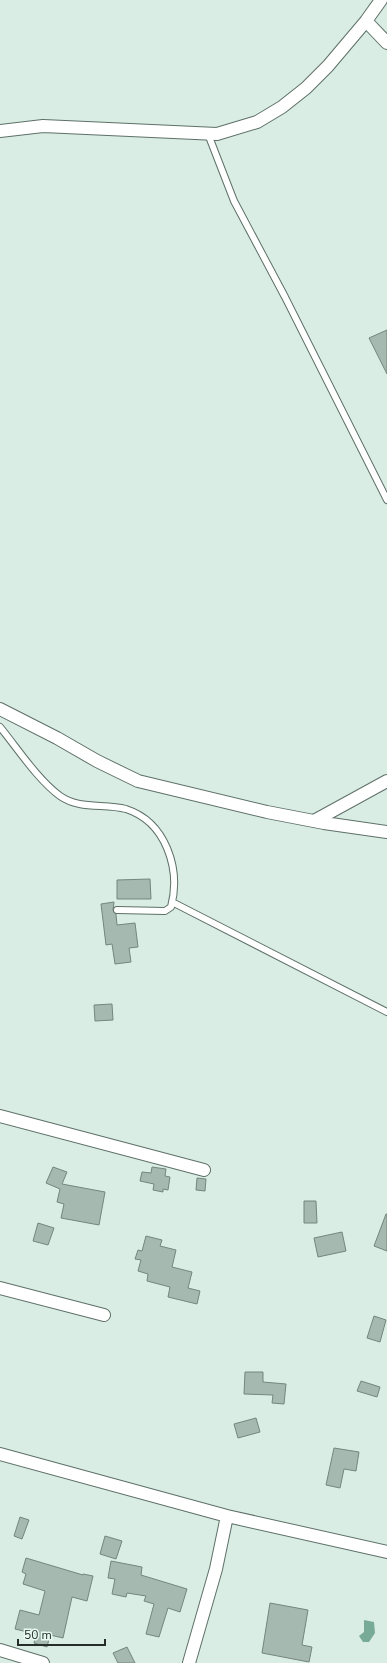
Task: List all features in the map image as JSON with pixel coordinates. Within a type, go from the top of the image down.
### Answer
[{"type":"street","points":[[0,131],[43,126],[217,134],[257,122],[282,107],[306,88],[328,66],[366,21],[381,0]]},
{"type":"street","points":[[366,21],[387,43]]},
{"type":"street","points":[[0,709],[57,738],[97,761],[138,781],[267,812],[387,832]]},
{"type":"street","points":[[314,821],[387,781]]},
{"type":"street","points":[[0,1116],[204,1170]]},
{"type":"street","points":[[0,1288],[104,1315]]},
{"type":"street","points":[[0,1454],[228,1516],[387,1552]]},
{"type":"street","points":[[189,1663],[216,1569],[228,1516]]},
{"type":"street","points":[[0,1650],[43,1663]]},
{"type":"lane","points":[[208,134],[234,201],[285,297],[387,500]]},
{"type":"lane","points":[[0,727],[47,784],[61,796],[72,802],[125,809],[153,824],[165,844],[173,867],[171,907],[165,911],[117,910]]},
{"type":"lane","points":[[172,902],[387,1012]]},
{"type":"shaded area","points":[[364,1620],[374,1622],[375,1633],[369,1642],[363,1642],[359,1636],[364,1632]]},
{"type":"building","points":[[387,330],[387,374],[369,338]]},
{"type":"building","points":[[150,879],[151,899],[117,899],[117,880]]},
{"type":"building","points":[[114,902],[113,910],[116,914],[117,925],[135,923],[138,947],[129,948],[131,962],[115,964],[112,944],[106,945],[101,904]]},
{"type":"building","points":[[112,1004],[113,1020],[95,1021],[94,1005]]},
{"type":"building","points":[[53,1167],[67,1172],[62,1184],[105,1192],[99,1225],[61,1218],[64,1204],[57,1202],[60,1189],[46,1183]]},
{"type":"building","points":[[152,1167],[166,1169],[165,1176],[170,1177],[168,1190],[163,1189],[163,1192],[153,1190],[154,1184],[140,1181],[142,1172],[151,1173]]},
{"type":"building","points":[[197,1178],[206,1179],[205,1191],[196,1190]]},
{"type":"building","points":[[304,1201],[316,1201],[317,1223],[304,1223]]},
{"type":"building","points":[[387,1214],[387,1251],[374,1246]]},
{"type":"building","points":[[38,1223],[54,1228],[48,1245],[33,1241]]},
{"type":"building","points":[[342,1232],[346,1251],[318,1257],[314,1238]]},
{"type":"building","points":[[146,1236],[162,1240],[160,1246],[176,1250],[172,1267],[192,1272],[188,1288],[200,1291],[197,1304],[168,1297],[170,1287],[147,1281],[148,1274],[138,1271],[141,1260],[135,1259],[138,1250],[142,1251]]},
{"type":"building","points":[[374,1316],[386,1320],[380,1342],[367,1338]]},
{"type":"building","points":[[245,1372],[263,1372],[263,1382],[286,1384],[284,1404],[272,1403],[273,1395],[244,1394]]},
{"type":"building","points":[[361,1381],[380,1387],[377,1397],[357,1391]]},
{"type":"building","points":[[256,1418],[260,1432],[238,1438],[234,1424]]},
{"type":"building","points":[[334,1448],[359,1452],[356,1471],[344,1469],[340,1488],[326,1485]]},
{"type":"building","points":[[20,1517],[29,1520],[22,1539],[14,1536]]},
{"type":"building","points":[[105,1536],[122,1541],[116,1559],[100,1554]]},
{"type":"building","points":[[26,1558],[83,1575],[93,1576],[87,1601],[72,1597],[63,1638],[50,1635],[47,1647],[34,1643],[36,1634],[15,1629],[20,1610],[39,1615],[45,1591],[23,1584],[26,1574],[22,1572]]},
{"type":"building","points":[[111,1561],[142,1567],[141,1575],[187,1589],[180,1612],[168,1608],[159,1637],[146,1634],[154,1604],[144,1601],[146,1596],[127,1593],[126,1597],[112,1594],[115,1579],[108,1578]]},
{"type":"building","points":[[270,1603],[308,1610],[302,1645],[312,1647],[309,1662],[262,1653]]},
{"type":"building","points":[[127,1647],[135,1663],[118,1663],[113,1653]]}]
